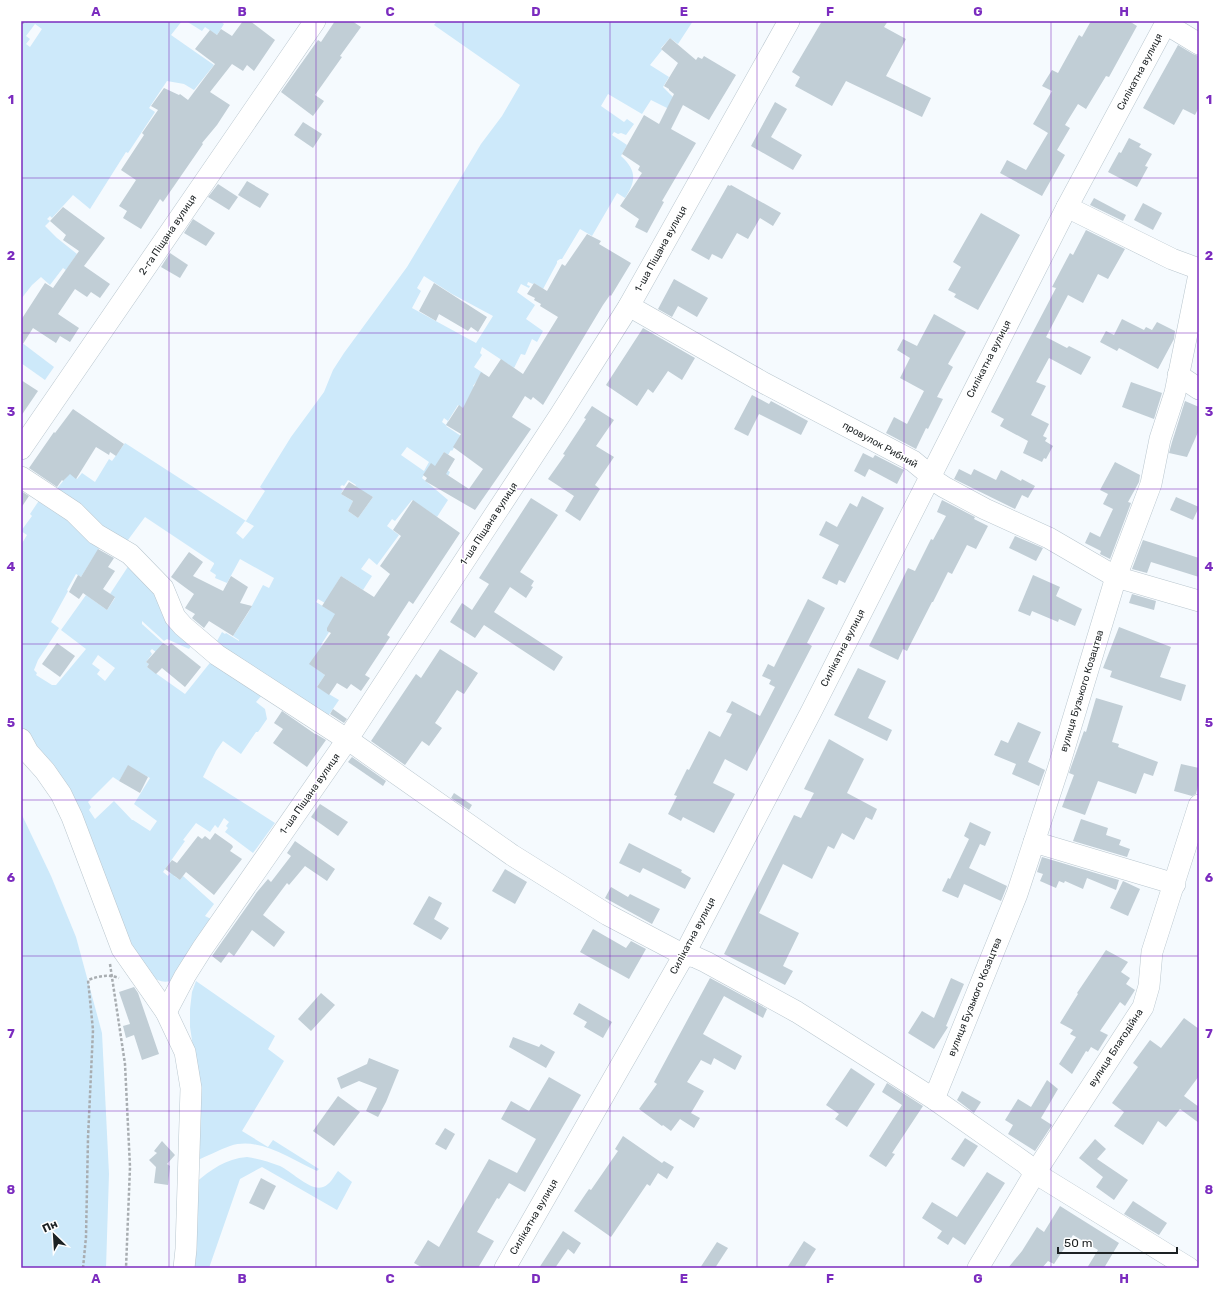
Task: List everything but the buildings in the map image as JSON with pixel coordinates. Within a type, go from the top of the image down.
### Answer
[{"type":"street","name":"2-га Піщана вулиця","points":[[21,449],[315,21]]},
{"type":"street","name":"1-ша Піщана вулиця","points":[[166,1012],[185,976],[202,949],[347,740],[629,306],[789,21]]},
{"type":"street","points":[[1166,23],[1199,44]]},
{"type":"street","name":"Силікатна вулиця","points":[[505,1268],[684,955],[812,710],[1067,207],[1166,23]]},
{"type":"street","points":[[1067,207],[1172,259],[1199,269]]},
{"type":"street","name":"вулиця Бузького Козацтва","points":[[934,1099],[1014,902],[1060,761],[1116,577],[1151,484],[1160,439],[1175,393],[1199,274]]},
{"type":"street","name":"провулок Рибний","points":[[629,306],[764,383],[913,461],[944,487],[985,509],[1049,538],[1116,577],[1199,601]]},
{"type":"street","points":[[1178,375],[1199,390]]},
{"type":"street","points":[[21,477],[74,512],[96,534],[130,554],[163,588],[175,617],[217,655],[347,740],[512,855],[608,915],[684,955],[695,957],[706,962],[798,1012],[934,1099],[1025,1163],[1035,1173],[1189,1268]]},
{"type":"street","points":[[21,739],[28,752],[45,771],[60,794],[72,817],[122,949],[166,1012],[185,1052],[191,1088],[186,1249],[184,1268]]},
{"type":"street","name":"вулиця Благодійна","points":[[978,1268],[1035,1173],[1143,1007],[1150,986],[1152,952],[1199,805]]},
{"type":"street","points":[[1034,842],[1175,884]]},
{"type":"path","points":[[21,23],[27,21]]},
{"type":"path","points":[[109,962],[124,1064],[130,1167],[126,1268]]},
{"type":"path","points":[[83,1268],[86,1237],[88,1138],[93,1030],[88,980],[96,977],[111,975],[124,979],[143,980]]},
{"type":"shaded area","points":[[21,21],[182,21],[171,35],[214,65],[194,90],[184,84],[167,81],[149,108],[155,112],[128,153],[126,152],[90,209],[73,195],[52,218],[50,216],[47,219],[50,221],[45,226],[77,254],[66,270],[63,268],[50,285],[41,277],[32,285],[21,299]],"holes":[[[35,24],[42,29],[30,47],[26,44],[30,39],[26,36]]]},
{"type":"shaded area","points":[[186,21],[220,21],[224,24],[217,35],[205,27],[202,31]]},
{"type":"shaded area","points":[[437,21],[693,21],[678,44],[670,38],[661,48],[662,50],[650,65],[669,77],[663,87],[675,99],[669,109],[651,100],[642,114],[608,94],[601,106],[624,122],[627,119],[634,124],[626,135],[614,132],[612,135],[627,145],[621,156],[630,166],[632,171],[632,186],[625,198],[617,193],[592,236],[580,229],[562,259],[557,261],[543,289],[534,283],[528,282],[527,285],[530,286],[529,288],[521,284],[517,292],[535,305],[526,319],[543,331],[537,342],[532,339],[525,355],[521,354],[514,368],[482,347],[480,353],[482,355],[474,367],[483,373],[473,386],[476,388],[464,409],[458,405],[446,426],[461,436],[452,451],[451,450],[448,455],[444,452],[437,464],[450,472],[448,476],[430,465],[422,478],[448,500],[437,517],[412,500],[395,521],[392,519],[387,526],[399,535],[377,565],[369,558],[361,569],[372,576],[363,590],[341,576],[332,591],[332,607],[318,599],[316,602],[339,616],[321,645],[330,650],[310,664],[325,675],[317,687],[339,700],[326,719],[214,642],[216,640],[217,641],[222,632],[239,641],[233,636],[248,613],[263,585],[269,588],[274,578],[240,559],[227,583],[215,578],[216,575],[210,571],[214,563],[145,517],[125,544],[54,492],[74,468],[74,476],[77,479],[82,473],[95,482],[109,459],[112,461],[125,443],[246,521],[265,491],[260,487],[291,437],[324,392],[333,370],[407,267],[481,144],[502,116],[520,85],[434,25]],"holes":[[[424,276],[452,294],[493,316],[476,343],[412,308],[421,291],[417,288]],[[444,418],[448,421],[446,425],[442,422]],[[407,447],[429,462],[424,471],[401,455]],[[348,480],[356,485],[352,491],[366,493],[373,497],[358,518],[348,511],[353,501],[341,494],[343,490],[340,487],[342,485],[344,486]],[[245,521],[254,526],[243,539],[236,533]]]},
{"type":"shaded area","points":[[21,342],[54,367],[45,380],[21,363]]},
{"type":"shaded area","points":[[40,499],[103,542],[81,577],[76,574],[67,590],[68,591],[51,622],[59,628],[38,660],[34,670],[37,673],[36,675],[52,685],[56,685],[86,649],[61,630],[86,595],[107,610],[115,598],[110,594],[131,562],[194,642],[189,649],[167,639],[164,641],[142,621],[142,624],[163,643],[156,652],[152,649],[150,651],[152,654],[146,662],[149,664],[147,667],[185,694],[213,659],[263,694],[256,702],[265,709],[267,719],[258,732],[256,732],[241,754],[223,741],[216,751],[203,777],[275,823],[253,853],[225,832],[228,828],[226,826],[229,822],[224,818],[218,828],[215,825],[210,832],[196,823],[183,840],[185,841],[163,872],[168,876],[173,870],[176,873],[174,876],[180,880],[183,876],[214,904],[205,916],[211,919],[171,981],[166,982],[157,980],[150,974],[141,962],[21,728],[21,545],[27,535],[21,531],[32,516],[30,514]],"holes":[[[98,655],[115,668],[105,681],[97,674],[100,670],[92,664]],[[128,766],[150,778],[134,804],[157,821],[150,831],[132,820],[114,801],[95,819],[89,810],[91,807],[88,802],[113,777],[119,781]]]},
{"type":"shaded area","points":[[21,813],[51,876],[76,937],[102,1033],[109,1174],[106,1268],[21,1268]]},
{"type":"shaded area","points":[[196,981],[275,1036],[268,1049],[284,1061],[242,1131],[268,1147],[273,1140],[319,1169],[317,1171],[275,1151],[253,1144],[230,1146],[196,1161],[196,1067],[190,1027],[190,1009],[192,992]]},
{"type":"shaded area","points":[[247,1157],[280,1166],[313,1187],[318,1188],[325,1186],[338,1171],[352,1182],[337,1210],[262,1167],[240,1179],[209,1268],[191,1268],[195,1183],[207,1173],[225,1162]]}]
